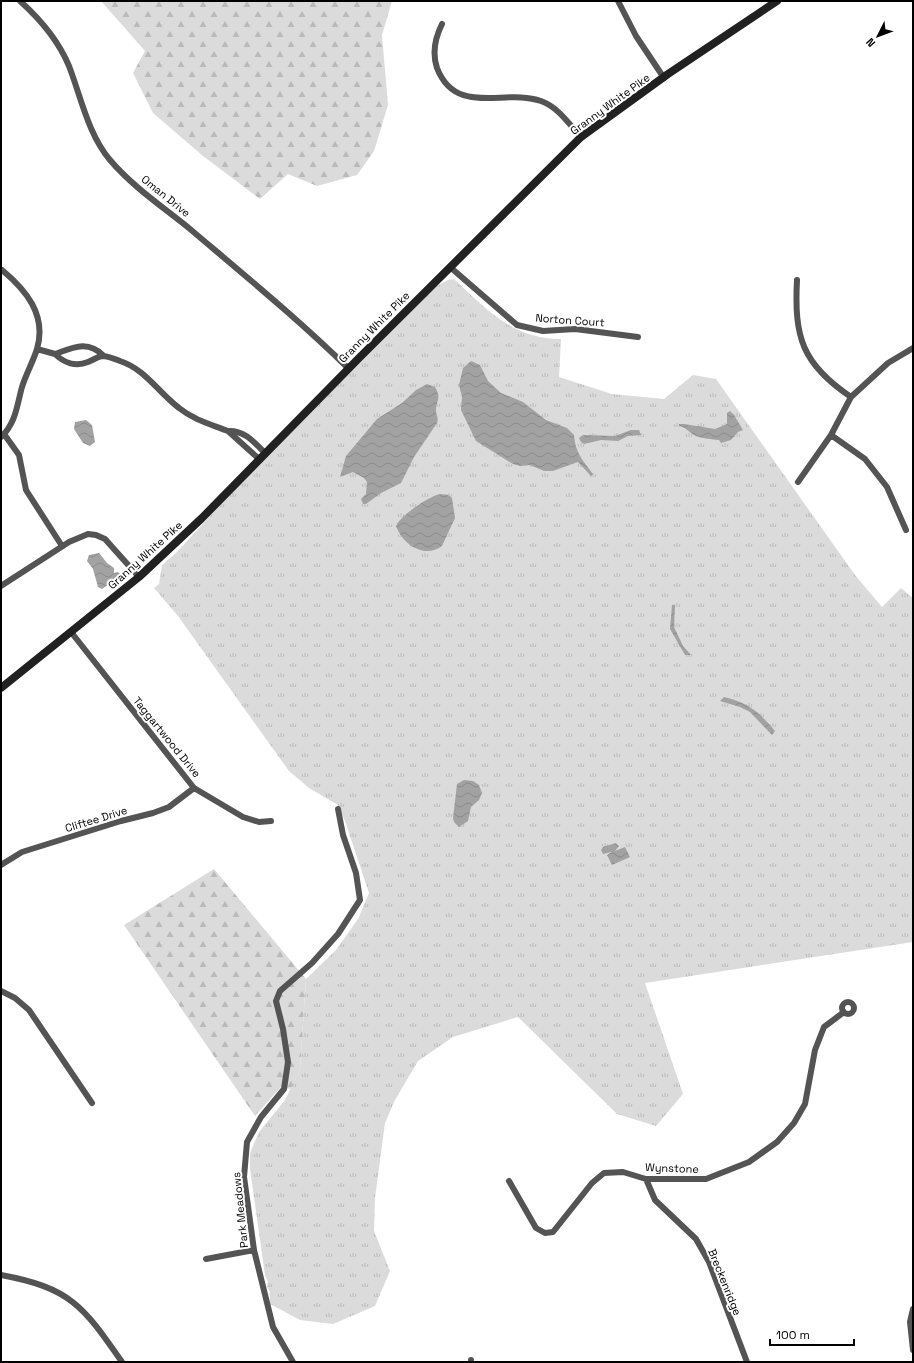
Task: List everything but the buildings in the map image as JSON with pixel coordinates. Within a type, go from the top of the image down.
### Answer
[{"type":"main road","name":"Granny White Pike","points":[[1,688],[139,578],[202,518],[348,368],[581,137],[777,1]]},
{"type":"street","name":"Oman Drive","points":[[20,1],[40,22],[63,55],[95,135],[112,162],[142,191],[216,251],[314,335],[348,368]]},
{"type":"street","points":[[618,1],[636,36],[664,78]]},
{"type":"street","points":[[442,24],[436,38],[435,58],[440,75],[451,88],[460,94],[476,99],[522,98],[540,100],[556,109],[581,137]]},
{"type":"street","name":"Norton Court","points":[[450,267],[517,325],[543,331],[575,329],[638,337]]},
{"type":"street","points":[[2,270],[22,287],[34,306],[39,327],[37,349],[23,383],[14,417],[2,436],[19,455],[26,490],[62,546]]},
{"type":"street","points":[[797,280],[796,307],[798,333],[811,363],[830,383],[851,397]]},
{"type":"street","points":[[55,354],[83,345],[93,348],[104,356],[124,362],[141,372],[176,406],[192,418],[228,431],[234,431],[245,435],[265,453]]},
{"type":"street","points":[[798,482],[832,434],[851,397],[888,363],[913,348]]},
{"type":"street","points":[[37,349],[55,354],[62,360],[74,364],[82,364],[104,356]]},
{"type":"street","points":[[228,431],[259,459]]},
{"type":"street","points":[[832,434],[865,459],[887,487],[906,530]]},
{"type":"street","points":[[1,586],[62,546],[82,535],[90,534],[98,535],[108,542],[139,578]]},
{"type":"street","name":"Taggartwood Drive","points":[[71,632],[194,788],[243,817],[259,822],[271,821]]},
{"type":"street","name":"Cliftee Drive","points":[[1,865],[22,852],[169,807],[194,788]]},
{"type":"street","name":"Park Meadows","points":[[293,1362],[274,1327],[254,1250],[244,1177],[247,1142],[261,1117],[284,1088],[288,1062],[283,1029],[276,1001],[280,991],[312,963],[338,934],[360,900],[356,873],[343,835],[338,809]]},
{"type":"street","points":[[1,991],[15,998],[29,1010],[92,1102]]},
{"type":"street","name":"Wynstone","points":[[509,1181],[536,1228],[544,1233],[553,1232],[592,1183],[604,1173],[623,1172],[646,1179],[706,1179],[749,1162],[777,1142],[794,1122],[805,1104],[815,1050],[824,1027],[844,1012]]},
{"type":"street","name":"Breckenridge","points":[[646,1179],[655,1200],[696,1239],[709,1262],[746,1362]]},
{"type":"street","points":[[206,1259],[254,1250]]},
{"type":"street","points":[[1,1275],[42,1284],[71,1300],[94,1322],[122,1362]]},
{"type":"street","points":[[913,1309],[910,1322],[913,1350]]},
{"type":"green space","points":[[101,1],[392,1],[382,35],[388,105],[374,151],[357,175],[317,186],[288,174],[260,199],[203,156],[153,113],[133,73],[145,51]]},
{"type":"green space","points":[[454,279],[502,321],[529,334],[544,338],[561,339],[559,377],[612,394],[664,399],[693,375],[716,379],[855,575],[882,607],[901,588],[913,598],[913,942],[645,983],[683,1094],[656,1126],[617,1114],[518,1017],[453,1037],[418,1061],[395,1100],[385,1123],[375,1198],[374,1231],[390,1271],[375,1306],[333,1324],[300,1320],[270,1304],[270,1292],[267,1287],[268,1282],[265,1275],[250,1169],[250,1153],[259,1132],[285,1100],[300,1069],[306,979],[336,950],[358,919],[369,893],[345,821],[338,805],[309,788],[289,771],[178,616],[154,588],[159,584],[162,565],[176,553],[245,478],[435,287],[448,280]]},
{"type":"green space","points":[[214,869],[306,979],[300,1069],[291,1089],[281,1087],[255,1116],[124,925]]},
{"type":"water","points":[[471,361],[480,365],[488,381],[501,393],[523,402],[546,420],[567,428],[574,435],[578,451],[593,474],[591,476],[578,462],[553,471],[544,471],[530,465],[520,466],[513,464],[476,441],[461,410],[462,397],[459,385],[463,368]]},
{"type":"water","points":[[427,384],[435,387],[438,394],[436,407],[438,419],[437,423],[414,457],[401,483],[381,493],[366,504],[363,504],[361,499],[366,494],[367,482],[364,478],[353,472],[340,477],[346,456],[377,419],[402,403],[416,390]]},
{"type":"water","points":[[730,411],[743,430],[738,432],[731,440],[721,443],[719,440],[696,436],[679,426],[679,424],[684,424],[715,429],[727,424],[727,413]]},
{"type":"water","points":[[86,420],[92,425],[95,442],[90,446],[83,443],[74,429],[75,422]]},
{"type":"water","points":[[631,430],[639,430],[641,435],[628,436],[618,441],[601,440],[584,444],[579,438],[583,435],[615,436]]},
{"type":"water","points":[[441,494],[448,495],[452,498],[455,518],[442,546],[435,550],[429,551],[415,548],[404,539],[396,526],[403,517],[416,507],[430,498]]},
{"type":"water","points":[[99,553],[107,563],[114,568],[114,573],[118,572],[120,574],[119,577],[102,589],[98,587],[93,569],[87,561],[89,555]]},
{"type":"water","points":[[672,605],[675,605],[674,627],[683,646],[691,655],[685,655],[670,629]]},
{"type":"water","points":[[724,697],[733,699],[753,709],[775,731],[772,735],[750,712],[740,707],[720,701]]},
{"type":"water","points":[[464,780],[473,781],[479,785],[482,793],[479,800],[471,807],[468,821],[459,827],[454,822],[453,818],[457,784]]},
{"type":"water","points":[[616,843],[619,846],[615,851],[625,847],[630,857],[612,865],[607,855],[612,852],[603,854],[601,850],[603,847]]}]
